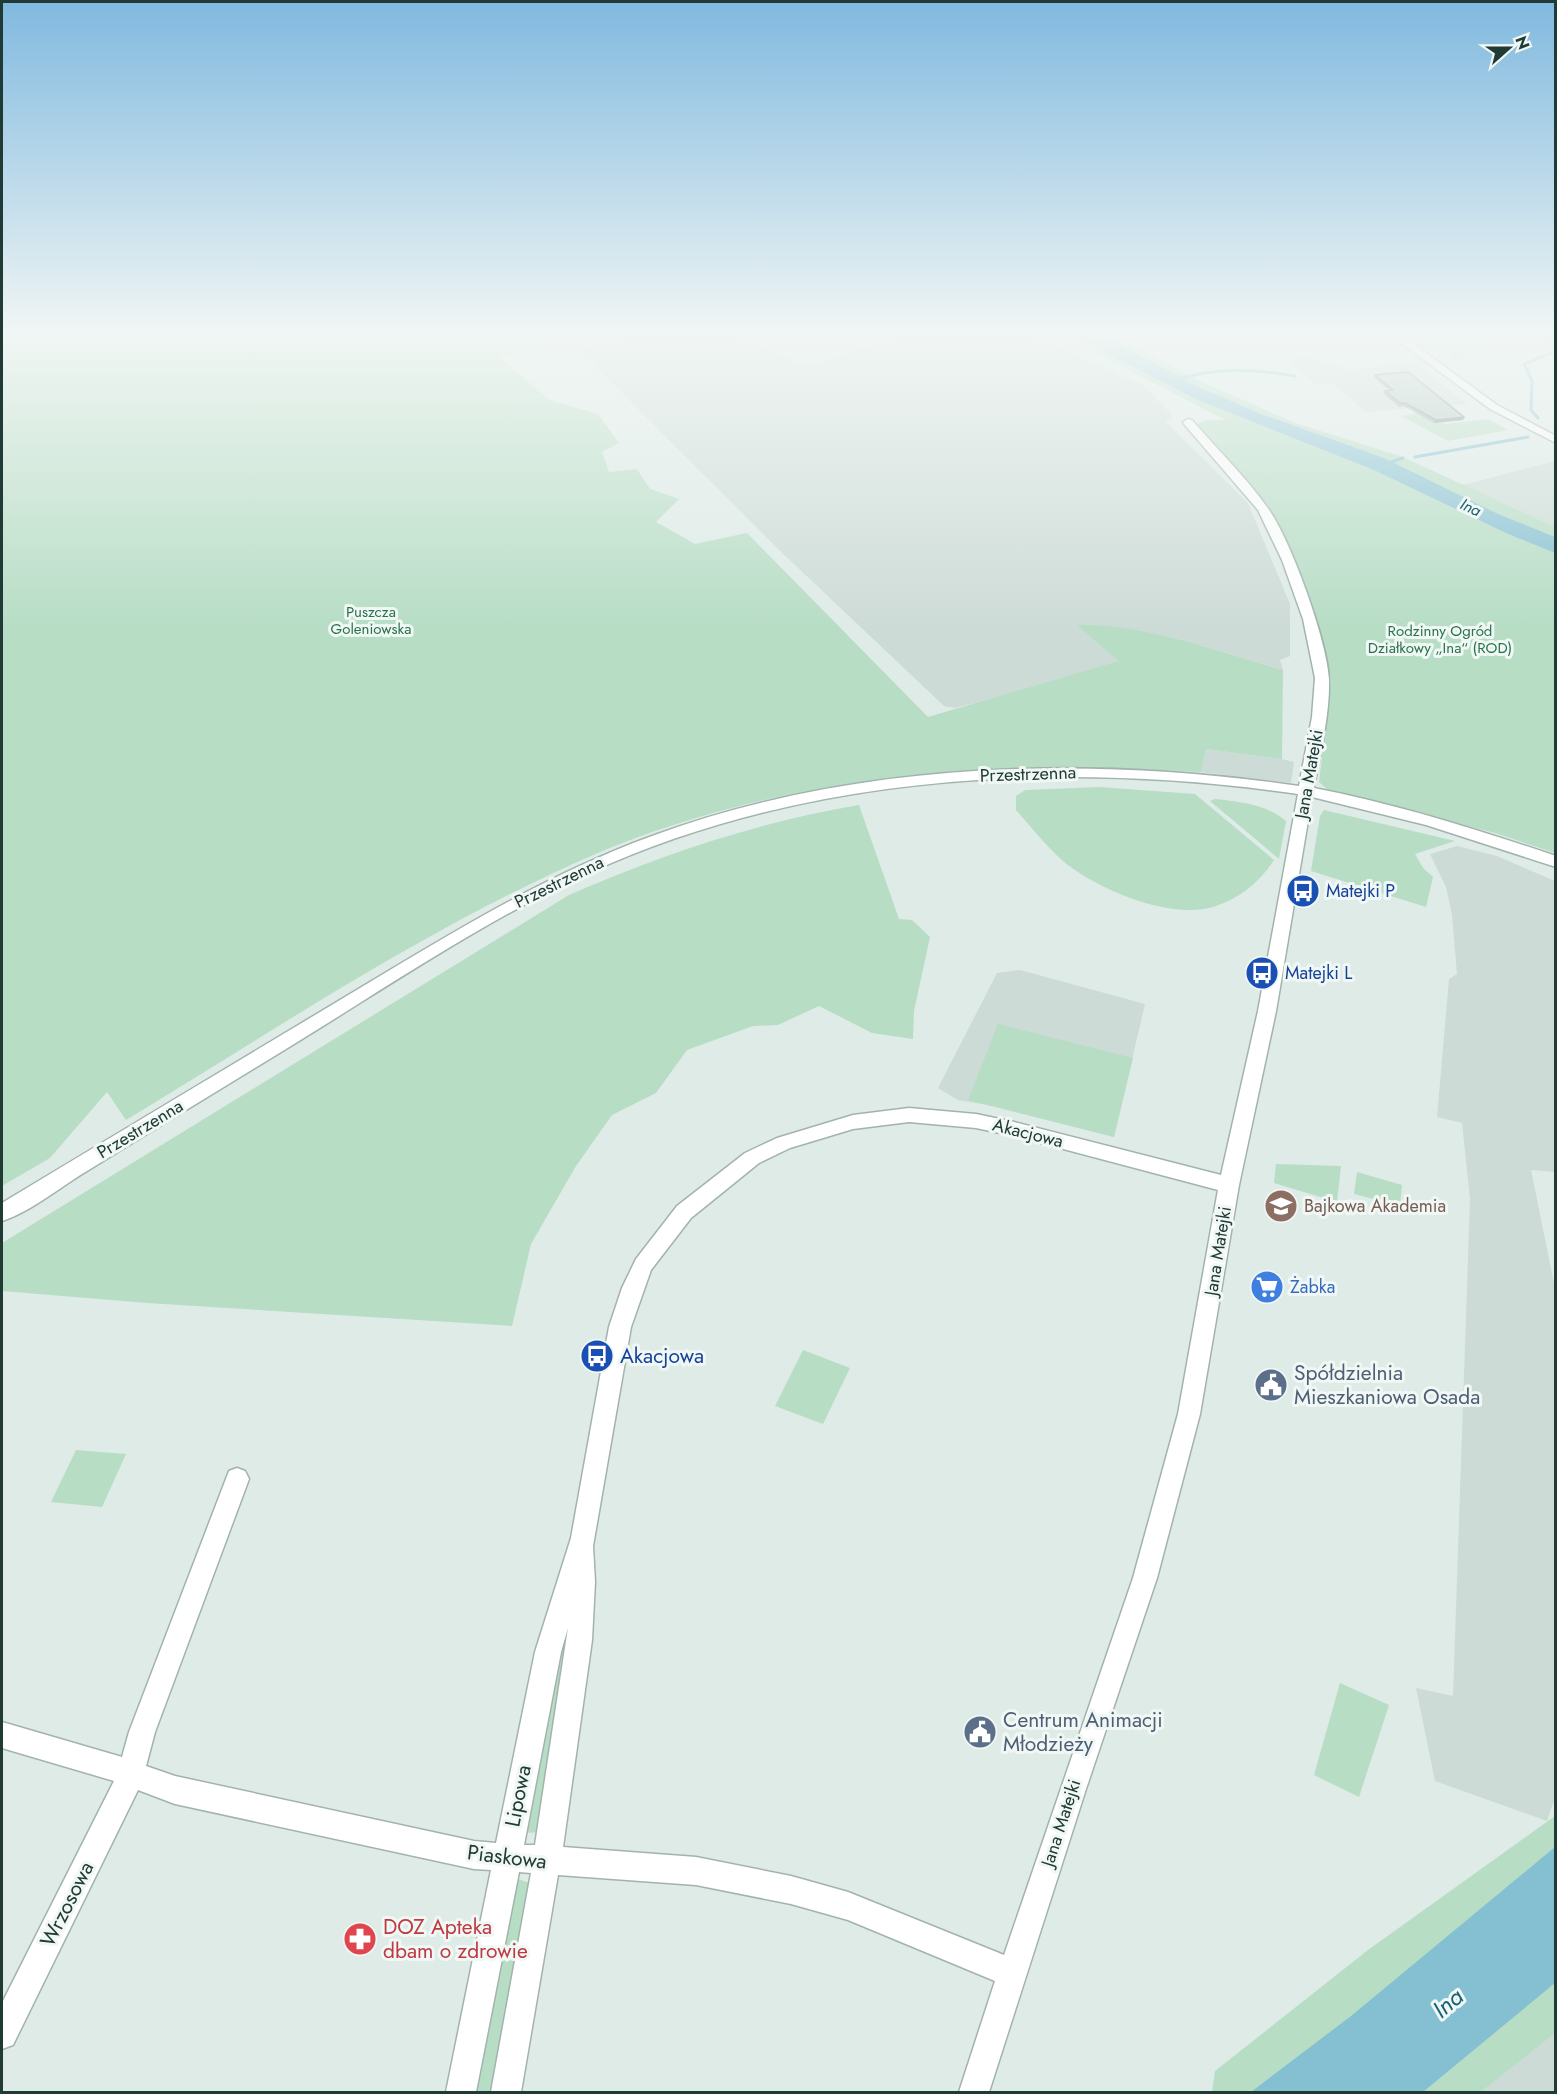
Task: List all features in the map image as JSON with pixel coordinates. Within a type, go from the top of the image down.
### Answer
[{"type":"street","name":"Jana Matejki","points":[[974,2092],[1011,1973],[1145,1578],[1190,1414],[1229,1185],[1267,1011],[1320,717],[1322,678],[1300,589],[1263,509],[1199,435]]},
{"type":"street","name":"Przestrzenna","points":[[2,1213],[488,917],[586,868],[637,846],[728,817],[789,802],[925,779],[1025,773],[1120,774],[1190,779],[1306,795],[1462,832],[1556,862]]},
{"type":"street","name":"Akacjowa","points":[[590,1495],[620,1327],[632,1288],[643,1265],[684,1212],[713,1187],[763,1153],[817,1131],[853,1122],[881,1117],[934,1117],[976,1121],[1014,1129],[1229,1185]]},
{"type":"street","name":"Wrzosowa","points":[[2,2034],[131,1774],[142,1732],[237,1479]]},
{"type":"street","name":"Lipowa","points":[[461,2092],[548,1652],[583,1538],[590,1495]]},
{"type":"street","name":"Lipowa","points":[[506,2092],[548,1862],[580,1654],[584,1597],[583,1538]]},
{"type":"street","name":"Piaskowa","points":[[2,1735],[96,1761],[175,1790],[474,1855],[696,1871],[791,1890],[848,1906],[1011,1973]]},
{"type":"shaded area","points":[[664,435],[1179,435],[1248,503],[1290,604],[1290,656],[1280,660],[1283,670],[1200,645],[955,708],[944,706],[777,548]]},
{"type":"shaded area","points":[[1555,461],[1555,527],[1463,485]]},
{"type":"shaded area","points":[[1206,749],[1294,762],[1291,783],[1201,772]]},
{"type":"shaded area","points":[[1457,846],[1497,856],[1555,881],[1555,1172],[1531,1170],[1556,1293],[1556,1795],[1547,1821],[1435,1781],[1416,1688],[1453,1696],[1470,1199],[1462,1123],[1437,1117],[1449,979],[1457,974],[1452,915],[1446,887],[1430,854]]},
{"type":"shaded area","points":[[1020,970],[1145,1004],[1114,1137],[999,1107],[958,1100],[938,1088],[997,973]]},
{"type":"shaded area","points":[[1555,2032],[1555,2092],[1481,2092]]},
{"type":"green space","name":"Puszcza Goleniowska","points":[[2,435],[613,435],[619,443],[602,452],[609,472],[637,469],[650,489],[679,499],[656,522],[695,544],[747,533],[928,717],[1119,661],[1077,625],[1128,629],[1154,634],[1208,647],[1283,670],[1282,759],[1206,749],[1201,772],[1045,768],[968,771],[891,778],[814,790],[739,806],[664,828],[591,856],[530,884],[412,946],[126,1120],[107,1092],[50,1158],[2,1186]]},
{"type":"green space","name":"Rodzinny Ogród Działkowy „Ina“ (ROD)","points":[[1204,435],[1332,435],[1403,457],[1555,527],[1555,853],[1495,833],[1328,790],[1319,782],[1331,680],[1312,603],[1266,505]]},
{"type":"green space","points":[[1436,435],[1482,435],[1448,441]]},
{"type":"green space","points":[[1099,787],[1195,794],[1274,860],[1248,889],[1231,900],[1213,907],[1196,910],[1155,906],[1114,891],[1077,872],[1063,861],[1016,810],[1016,796],[1025,790]]},
{"type":"green space","points":[[1215,799],[1262,807],[1286,821],[1279,859],[1210,801]]},
{"type":"green space","points":[[859,805],[899,919],[912,920],[930,937],[914,1011],[913,1039],[872,1033],[819,1006],[778,1025],[753,1026],[687,1050],[656,1093],[612,1115],[576,1166],[531,1244],[512,1326],[147,1303],[2,1291],[2,1243],[569,895],[640,866],[711,841],[784,820]]},
{"type":"green space","points":[[1324,810],[1455,841],[1415,854],[1423,868],[1433,877],[1426,907],[1311,871],[1320,816]]},
{"type":"green space","points":[[998,1024],[1133,1058],[1114,1137],[968,1100]]},
{"type":"green space","points":[[1276,1164],[1341,1166],[1337,1202],[1274,1183]]},
{"type":"green space","points":[[1357,1172],[1402,1185],[1400,1206],[1354,1194]]},
{"type":"green space","points":[[803,1350],[850,1368],[823,1424],[775,1406]]},
{"type":"green space","points":[[76,1450],[126,1454],[102,1507],[51,1502]]},
{"type":"green space","points":[[577,1607],[539,1832],[529,1833],[526,1828],[563,1612]]},
{"type":"green space","points":[[1340,1683],[1389,1705],[1359,1797],[1314,1775]]},
{"type":"green space","points":[[1555,1816],[1555,2033],[1481,2092],[1212,2092],[1215,2071],[1368,1950]]},
{"type":"green space","points":[[518,1879],[530,1883],[534,1896],[498,2092],[471,2092],[508,1898],[512,1882]]},
{"type":"water","name":"Ina","points":[[1285,435],[1319,435],[1384,458],[1498,514],[1555,537],[1555,553],[1506,533],[1374,470]]},
{"type":"water","name":"Ina","points":[[1555,1847],[1555,1983],[1423,2092],[1251,2092],[1351,2016]]},
{"type":"waterway","points":[[1415,457],[1528,437]]},
{"type":"waterway","points":[[1385,464],[1403,458]]},
{"type":"place","name":"Matejki P","points":[[1303,891]]},
{"type":"place","name":"Matejki L","points":[[1262,973]]},
{"type":"place","name":"Bajkowa Akademia","points":[[1281,1206]]},
{"type":"place","name":"Żabka","points":[[1267,1287]]},
{"type":"place","name":"Akacjowa","points":[[597,1356]]},
{"type":"place","name":"Spółdzielnia Mieszkaniowa Osada","points":[[1271,1385]]},
{"type":"place","name":"Centrum Animacji Młodzieży","points":[[980,1732]]},
{"type":"place","name":"DOZ Apteka dbam o zdrowie","points":[[360,1939]]}]
